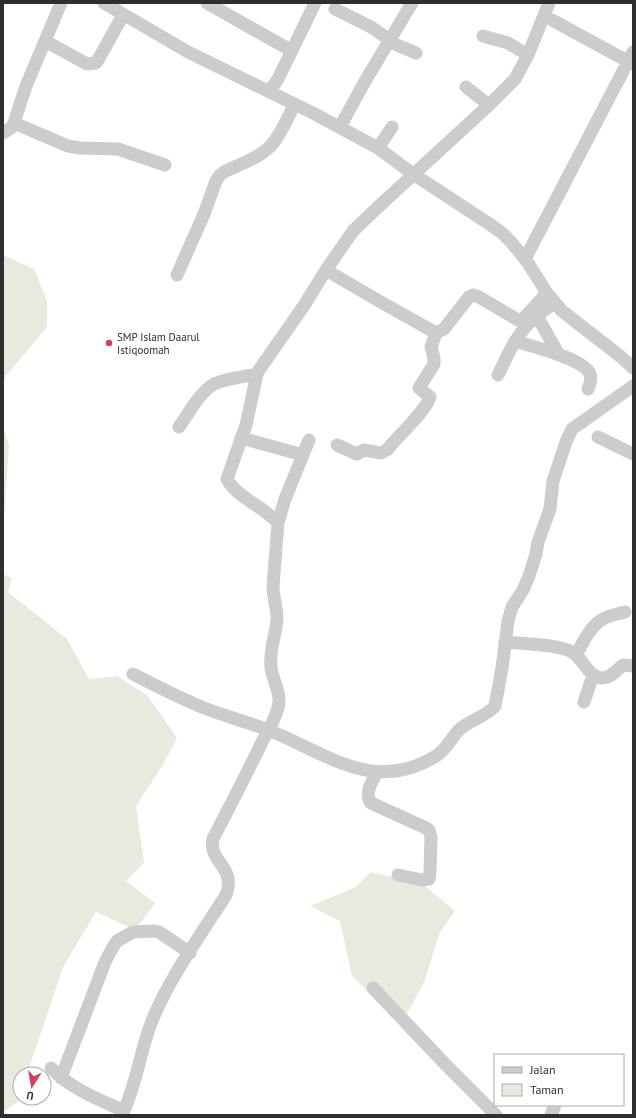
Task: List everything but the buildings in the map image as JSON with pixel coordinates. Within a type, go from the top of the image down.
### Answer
[{"type":"street","points":[[3,133],[11,128],[14,123],[26,86],[60,3]]},
{"type":"street","points":[[104,3],[188,52],[295,104],[378,148],[413,174],[502,233],[524,259],[551,298],[568,316],[620,356],[633,368]]},
{"type":"street","points":[[207,3],[292,51]]},
{"type":"street","points":[[269,92],[278,79],[315,3]]},
{"type":"street","points":[[340,127],[364,82],[412,3]]},
{"type":"street","points":[[278,523],[242,495],[227,479],[246,425],[259,370],[353,231],[489,105],[514,79],[528,55],[549,3]]},
{"type":"street","points":[[335,9],[416,53]]},
{"type":"street","points":[[45,41],[87,64],[96,63],[123,15]]},
{"type":"street","points":[[524,259],[631,59],[552,20]]},
{"type":"street","points":[[484,36],[508,43],[528,55]]},
{"type":"street","points":[[466,87],[489,105]]},
{"type":"street","points":[[177,275],[219,176],[223,172],[248,162],[266,151],[275,141],[295,104]]},
{"type":"street","points":[[14,123],[68,146],[80,148],[118,149],[165,165]]},
{"type":"street","points":[[378,148],[392,127]]},
{"type":"street","points":[[326,270],[436,333]]},
{"type":"street","points":[[337,446],[357,454],[364,450],[382,453],[387,450],[414,420],[429,401],[430,397],[419,388],[434,364],[431,347],[436,333],[444,329],[469,297],[473,295],[479,296],[518,320],[523,320],[551,298]]},
{"type":"street","points":[[498,375],[515,341],[551,298]]},
{"type":"street","points":[[537,316],[559,355]]},
{"type":"street","points":[[515,341],[574,361],[587,370],[591,378],[588,389]]},
{"type":"street","points":[[179,427],[206,390],[215,384],[229,379],[257,374]]},
{"type":"street","points":[[133,674],[188,701],[268,730],[354,768],[377,772],[400,770],[414,766],[436,756],[443,750],[456,732],[462,727],[494,708],[500,682],[510,614],[517,597],[523,590],[529,576],[538,542],[550,509],[553,481],[572,429],[633,386]]},
{"type":"street","points":[[598,437],[633,454]]},
{"type":"street","points":[[241,438],[303,455]]},
{"type":"street","points":[[52,1069],[61,1078],[77,1089],[123,1113],[143,1047],[155,1015],[229,888],[229,877],[214,851],[212,844],[213,839],[278,708],[279,696],[271,670],[270,660],[277,621],[273,586],[278,523],[285,499],[309,440]]},
{"type":"street","points":[[576,655],[595,625],[607,617],[625,612]]},
{"type":"street","points":[[505,642],[555,647],[568,650],[580,658],[593,675],[606,678],[611,676],[623,666],[633,666]]},
{"type":"street","points":[[584,702],[593,675]]},
{"type":"street","points":[[377,772],[367,792],[371,803],[426,828],[431,834],[429,879],[422,880],[398,875]]},
{"type":"street","points":[[61,1078],[105,962],[117,941],[133,932],[154,931],[159,932],[190,953]]},
{"type":"street","points":[[373,988],[496,1115]]},
{"type":"green space","points":[[3,255],[34,269],[47,301],[47,327],[5,377],[3,389]]},
{"type":"green space","points":[[3,426],[9,445],[4,518],[3,518]]},
{"type":"green space","points":[[3,574],[12,578],[8,592],[67,639],[89,679],[117,676],[148,696],[177,738],[164,763],[136,806],[144,863],[126,881],[155,903],[135,930],[96,912],[63,967],[30,1066],[12,1066],[12,1106],[3,1112]]},
{"type":"green space","points":[[371,872],[424,885],[455,911],[440,932],[424,982],[401,1025],[352,976],[340,921],[310,906],[356,887]]},
{"type":"place","name":"SMP Islam Daarul Istiqoomah","points":[[109,343]]}]
